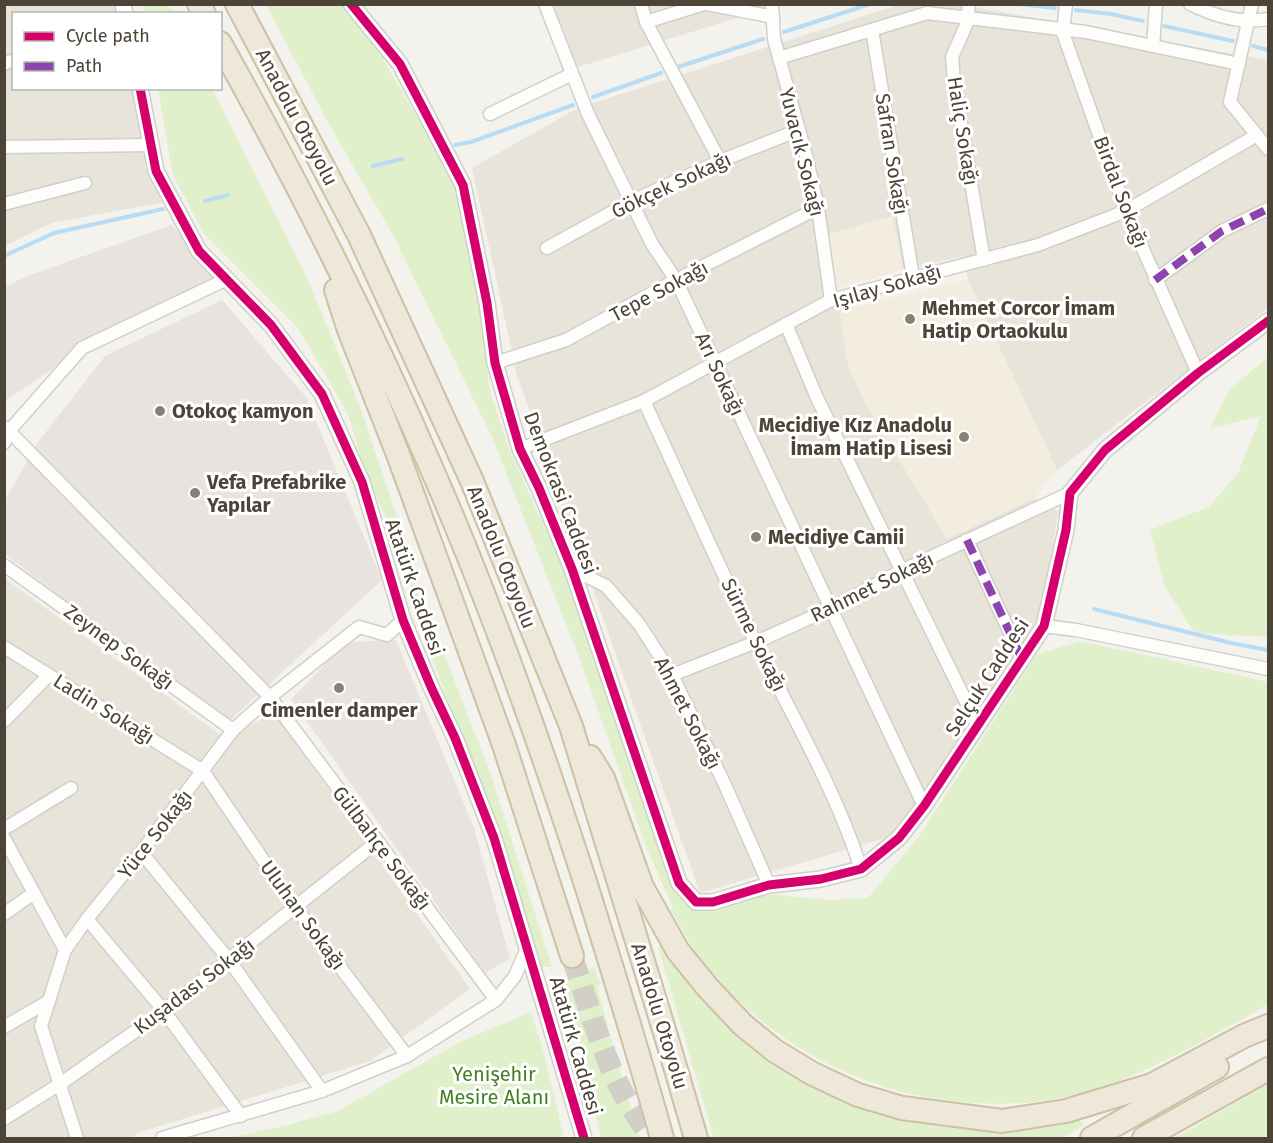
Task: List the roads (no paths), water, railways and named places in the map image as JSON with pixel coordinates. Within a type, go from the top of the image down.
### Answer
[{"type":"highway","name":"Anadolu Otoyolu","points":[[237,4],[364,245],[472,481],[571,726],[696,1138]]},
{"type":"highway","name":"Anadolu Otoyolu","points":[[222,46],[312,214],[434,474],[509,659],[569,833],[662,1138]]},
{"type":"highway","points":[[312,214],[349,330],[403,468],[504,745],[572,956]]},
{"type":"highway","points":[[571,726],[603,778],[642,887],[678,951],[708,988],[743,1025],[776,1051],[813,1074],[858,1095],[902,1108],[1002,1121],[1066,1111],[1152,1085],[1244,1036],[1269,1026]]},
{"type":"highway","points":[[1092,1138],[1251,1047],[1269,1034]]},
{"type":"highway","points":[[1144,1138],[1269,1069]]},
{"type":"street","name":"Demokrasi Caddesi","points":[[351,4],[399,64],[463,185],[487,303],[495,363],[520,449],[539,488],[572,569],[679,883],[696,902]]},
{"type":"street","name":"Arı Sokağı","points":[[545,4],[588,114],[652,244],[676,280],[924,806]]},
{"type":"street","points":[[641,4],[646,22],[720,161]]},
{"type":"street","points":[[646,22],[706,4],[772,11]]},
{"type":"street","name":"Haliç Sokağı","points":[[969,4],[967,24],[952,57],[984,260]]},
{"type":"street","name":"Birdal Sokağı","points":[[1066,4],[1063,33],[1126,211],[1198,373]]},
{"type":"street","points":[[1153,46],[1156,4]]},
{"type":"street","points":[[1190,4],[1224,17],[1248,21],[1269,19]]},
{"type":"street","points":[[1252,4],[1230,102],[1269,149]]},
{"type":"street","name":"Yuvacık Sokağı","points":[[772,11],[774,39],[818,208],[831,300]]},
{"type":"street","points":[[779,58],[927,13],[1086,32],[1239,64]]},
{"type":"street","name":"Safran Sokağı","points":[[872,30],[913,277]]},
{"type":"street","points":[[490,114],[572,74]]},
{"type":"street","name":"Atatürk Caddesi","points":[[140,90],[156,171],[199,251],[271,325],[322,394],[362,482],[404,620],[430,687],[455,738],[490,827],[528,946],[584,1138]]},
{"type":"street","name":"Gökçek Sokağı","points":[[547,248],[632,201],[720,161],[799,130]]},
{"type":"street","name":"Işılay Sokağı","points":[[520,449],[644,400],[831,300],[1038,245],[1126,211],[1257,135]]},
{"type":"street","points":[[4,147],[151,145]]},
{"type":"street","points":[[4,204],[85,183]]},
{"type":"street","name":"Tepe Sokağı","points":[[495,363],[566,340],[676,280],[818,208]]},
{"type":"street","points":[[1155,280],[1222,231],[1269,209]]},
{"type":"street","points":[[6,434],[82,348],[226,279]]},
{"type":"street","points":[[1070,493],[1105,450],[1198,373],[1269,321]]},
{"type":"street","points":[[786,324],[817,398],[978,726]]},
{"type":"street","name":"Sürme Sokağı","points":[[644,400],[756,642],[808,744],[861,869]]},
{"type":"street","name":"Gülbahçe Sokağı","points":[[6,434],[270,697],[496,1000]]},
{"type":"street","name":"Rahmet Sokağı","points":[[672,675],[756,642],[830,609],[901,571],[1070,493]]},
{"type":"street","name":"Selçuk Caddesi","points":[[696,902],[713,902],[769,885],[821,879],[861,869],[899,838],[924,806],[1044,626],[1066,530],[1070,493]]},
{"type":"street","points":[[967,540],[1022,659]]},
{"type":"street","name":"Zeynep Sokağı","points":[[4,565],[233,730]]},
{"type":"street","name":"Ahmet Sokağı","points":[[572,569],[606,586],[639,624],[672,675],[725,785],[769,885]]},
{"type":"street","name":"Yüce Sokağı","points":[[77,1138],[41,1026],[65,950],[233,730],[270,697],[359,627],[387,635],[404,620]]},
{"type":"street","points":[[1044,626],[1076,630],[1269,669]]},
{"type":"street","name":"Ladin Sokağı","points":[[4,647],[203,771]]},
{"type":"street","points":[[4,721],[49,675]]},
{"type":"street","name":"Uluhan Sokağı","points":[[203,771],[295,907],[407,1056]]},
{"type":"street","points":[[4,829],[71,788]]},
{"type":"street","points":[[4,838],[65,950]]},
{"type":"street","name":"Kuşadası Sokağı","points":[[4,1119],[60,1084],[164,1011],[377,842]]},
{"type":"street","points":[[141,852],[230,960],[322,1091]]},
{"type":"street","points":[[4,914],[34,893]]},
{"type":"street","points":[[87,919],[164,1011],[241,1116]]},
{"type":"street","points":[[162,1138],[322,1091],[407,1056],[496,1000],[515,976],[528,946]]},
{"type":"street","points":[[4,1026],[49,1001]]},
{"type":"waterway","points":[[784,32],[870,4]]},
{"type":"waterway","points":[[1020,4],[1055,8]]},
{"type":"waterway","points":[[1076,10],[1143,21]]},
{"type":"waterway","points":[[1164,26],[1233,41]]},
{"type":"waterway","points":[[678,67],[763,39]]},
{"type":"waterway","points":[[1253,46],[1268,50]]},
{"type":"waterway","points":[[593,97],[661,73]]},
{"type":"waterway","points":[[455,145],[471,142],[573,105]]},
{"type":"waterway","points":[[373,166],[402,159]]},
{"type":"waterway","points":[[205,201],[228,195]]},
{"type":"waterway","points":[[4,256],[54,233],[163,209]]},
{"type":"waterway","points":[[1094,609],[1268,650]]},
{"type":"tunnel","points":[[572,956],[614,1075],[625,1097],[653,1138]]},
{"type":"place","name":"Mehmet Corcor İmam Hatip Ortaokulu","points":[[910,319]]},
{"type":"place","name":"Otokoç kamyon","points":[[160,411]]},
{"type":"place","name":"Mecidiye Kız Anadolu İmam Hatip Lisesi","points":[[964,437]]},
{"type":"place","name":"Vefa Prefabrike Yapılar","points":[[195,493]]},
{"type":"place","name":"Mecidiye Camii","points":[[756,537]]},
{"type":"place","name":"Cimenler damper","points":[[339,688]]},
{"type":"park label","name":"Yenişehir Mesire Alanı","points":[[494,1086]]}]
